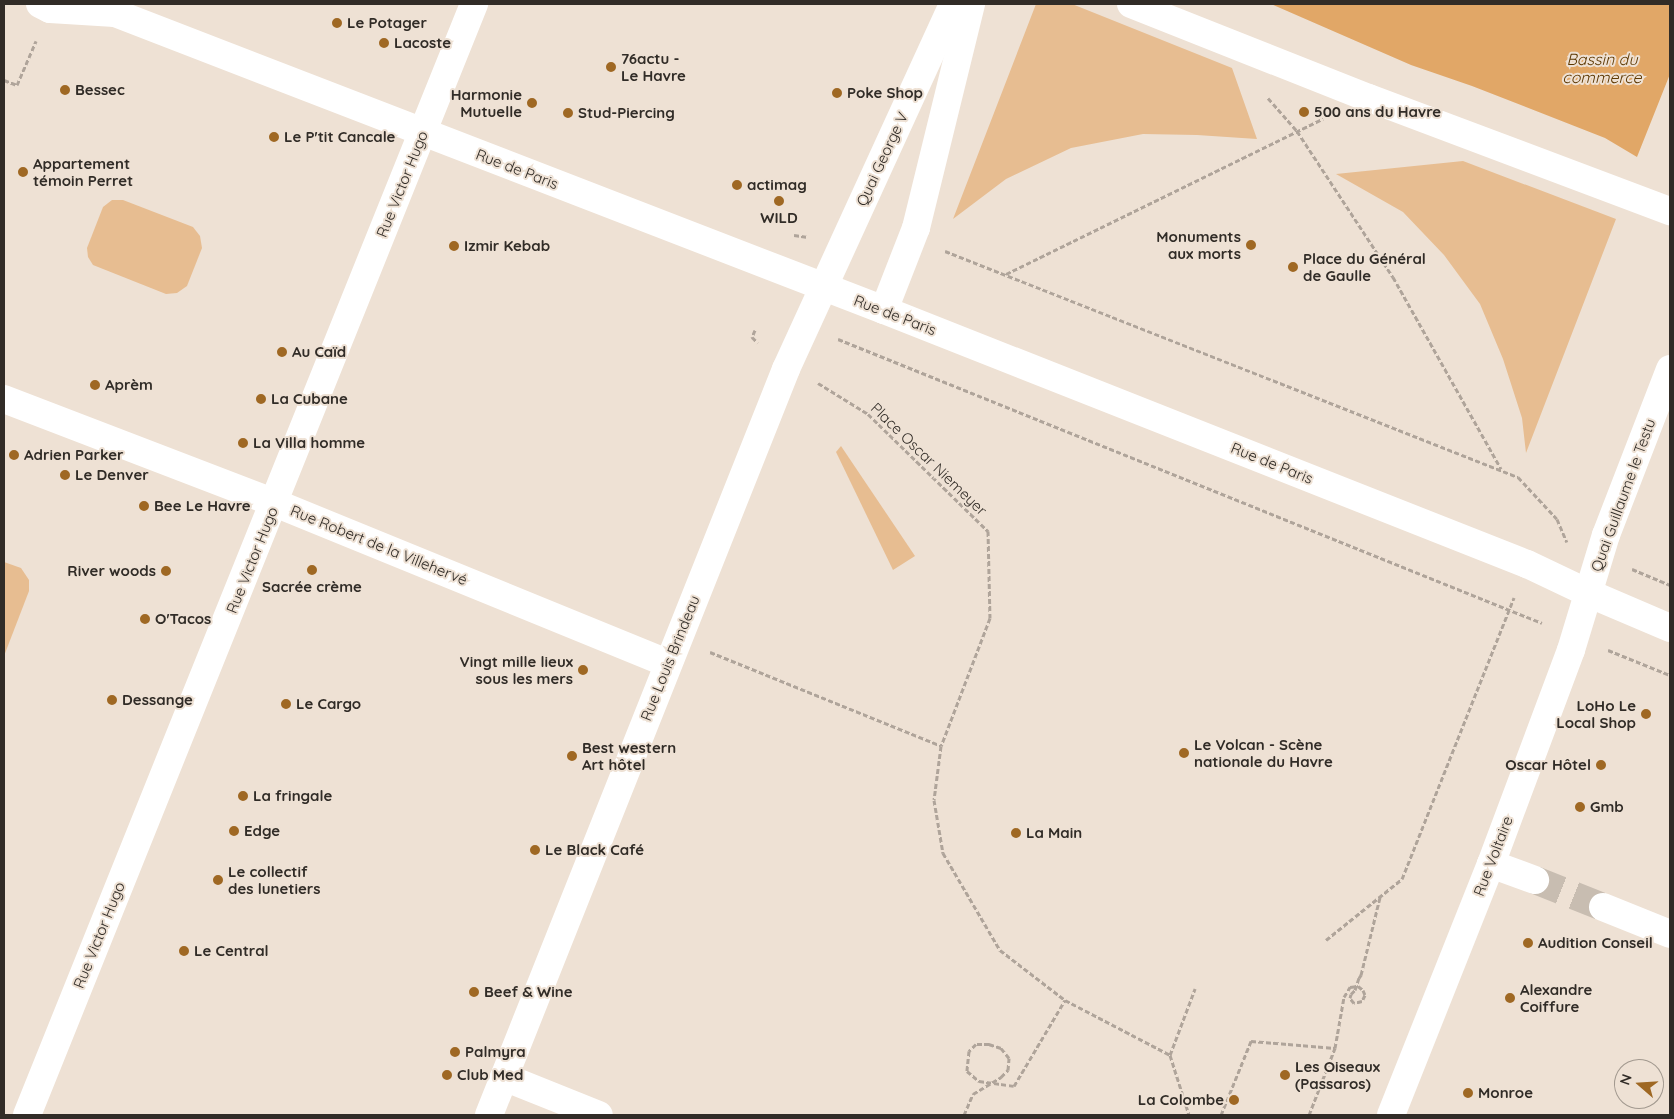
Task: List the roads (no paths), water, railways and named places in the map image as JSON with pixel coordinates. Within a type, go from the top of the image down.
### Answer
[{"type":"main road","name":"Rue Victor Hugo","points":[[27,1115],[275,503],[474,4]]},
{"type":"main road","name":"Quai George V","points":[[823,287],[953,4]]},
{"type":"main road","points":[[884,310],[911,243],[970,4]]},
{"type":"main road","points":[[1131,4],[1369,98],[1670,211]]},
{"type":"main road","name":"Rue de Paris","points":[[45,6],[110,8],[423,133],[884,310],[1527,564],[1588,593],[1670,628]]},
{"type":"main road","name":"Rue Louis Brindeau","points":[[489,1115],[786,369],[823,287]]},
{"type":"main road","name":"Quai Guillaume le Testu","points":[[1588,593],[1606,535],[1670,369]]},
{"type":"main road","name":"Rue Robert de la Villehervé","points":[[4,398],[275,503],[668,663]]},
{"type":"main road","name":"Rue Voltaire","points":[[1391,1115],[1491,864],[1575,636],[1588,593]]},
{"type":"main road","points":[[1491,864],[1535,880]]},
{"type":"main road","points":[[1603,907],[1670,934]]},
{"type":"main road","points":[[504,1077],[599,1115]]},
{"type":"water","name":"Bassin du commerce","points":[[1271,4],[1670,4],[1670,74],[1637,157],[1605,138],[1472,86],[1411,65]]},
{"type":"tunnel","points":[[1535,880],[1603,907]]},
{"type":"place","name":"Le Potager","points":[[337,23]]},
{"type":"place","name":"Lacoste","points":[[384,43]]},
{"type":"place","name":"76actu - Le Havre","points":[[611,67]]},
{"type":"place","name":"Bessec","points":[[65,90]]},
{"type":"place","name":"Poke Shop","points":[[837,93]]},
{"type":"place","name":"Harmonie Mutuelle","points":[[532,103]]},
{"type":"place","name":"500 ans du Havre","points":[[1304,112]]},
{"type":"place","name":"Stud-Piercing","points":[[568,113]]},
{"type":"place","name":"Le P'tit Cancale","points":[[274,137]]},
{"type":"place","name":"Appartement témoin Perret","points":[[23,172]]},
{"type":"place","name":"actimag","points":[[737,185]]},
{"type":"place","name":"WILD","points":[[779,201]]},
{"type":"place","name":"Monuments aux morts","points":[[1251,245]]},
{"type":"place","name":"Izmir Kebab","points":[[454,246]]},
{"type":"place","name":"Place du Général de Gaulle","points":[[1293,267]]},
{"type":"place","name":"Au Caïd","points":[[282,352]]},
{"type":"place","name":"Aprèm","points":[[95,385]]},
{"type":"place","name":"La Cubane","points":[[261,399]]},
{"type":"place","name":"La Villa homme","points":[[243,443]]},
{"type":"place","name":"Adrien Parker","points":[[14,455]]},
{"type":"place","name":"Le Denver","points":[[65,475]]},
{"type":"place","name":"Bee Le Havre","points":[[144,506]]},
{"type":"place","name":"Sacrée crème","points":[[312,570]]},
{"type":"place","name":"River woods","points":[[166,571]]},
{"type":"place","name":"O'Tacos","points":[[145,619]]},
{"type":"place","name":"Vingt mille lieux sous les mers","points":[[583,670]]},
{"type":"place","name":"Dessange","points":[[112,700]]},
{"type":"place","name":"Le Cargo","points":[[286,704]]},
{"type":"place","name":"LoHo Le Local Shop","points":[[1646,714]]},
{"type":"place","name":"Le Volcan - Scène nationale du Havre","points":[[1184,753]]},
{"type":"place","name":"Best western Art hôtel","points":[[572,756]]},
{"type":"place","name":"Oscar Hôtel","points":[[1601,765]]},
{"type":"place","name":"La fringale","points":[[243,796]]},
{"type":"place","name":"Gmb","points":[[1580,807]]},
{"type":"place","name":"Edge","points":[[234,831]]},
{"type":"place","name":"La Main","points":[[1016,833]]},
{"type":"place","name":"Le Black Café","points":[[535,850]]},
{"type":"place","name":"Le collectif des lunetiers","points":[[218,880]]},
{"type":"place","name":"Audition Conseil","points":[[1528,943]]},
{"type":"place","name":"Le Central","points":[[184,951]]},
{"type":"place","name":"Beef & Wine","points":[[474,992]]},
{"type":"place","name":"Alexandre Coiffure","points":[[1510,998]]},
{"type":"place","name":"Palmyra","points":[[455,1052]]},
{"type":"place","name":"Club Med","points":[[447,1075]]},
{"type":"place","name":"Les Oiseaux (Passaros)","points":[[1285,1075]]},
{"type":"place","name":"Monroe","points":[[1468,1093]]},
{"type":"place","name":"La Colombe","points":[[1234,1100]]}]
